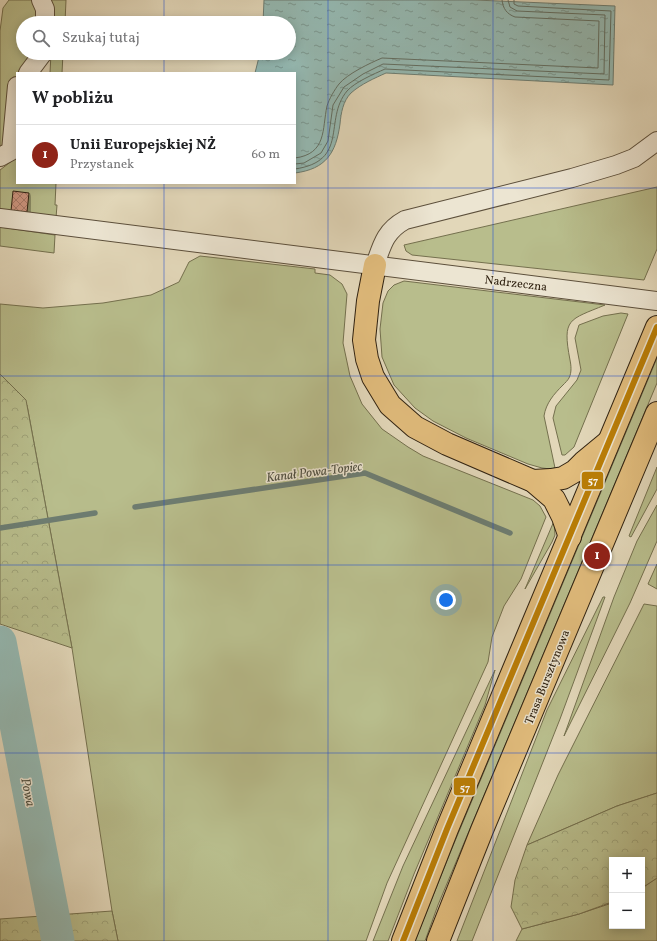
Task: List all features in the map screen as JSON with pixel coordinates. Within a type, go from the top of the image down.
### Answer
[{"type":"main road","points":[[375,266],[368,301],[364,340],[373,377],[390,405],[415,427],[447,444],[533,481],[554,499],[563,517],[570,537]]},
{"type":"main road","points":[[403,941],[447,829],[657,327]]},
{"type":"main road","name":"Trasa Bursztynowa","points":[[438,941],[479,838],[657,413]]},
{"type":"main road","points":[[533,481],[557,479],[575,471],[609,442]]},
{"type":"street","points":[[41,0],[45,9],[45,16]]},
{"type":"street","points":[[29,72],[38,60]]},
{"type":"street","points":[[0,157],[10,151],[16,95]]},
{"type":"street","points":[[375,266],[388,233],[397,224],[405,220],[572,178],[616,165],[634,158],[657,141]]},
{"type":"street","name":"Nadrzeczna","points":[[0,218],[657,301]]},
{"type":"green space","points":[[9,0],[31,0],[34,2],[37,16],[16,16],[16,60],[31,60],[23,72],[16,72],[6,142],[0,149],[0,31],[3,8]]},
{"type":"green space","points":[[48,0],[66,0],[65,16],[51,16]]},
{"type":"green space","points":[[51,60],[63,60],[62,72],[50,72]]},
{"type":"green space","points":[[16,158],[16,184],[56,184],[56,218],[0,210],[0,170]]},
{"type":"green space","points":[[657,187],[657,249],[644,280],[412,255],[406,251],[404,245]]},
{"type":"green space","points":[[0,227],[55,235],[54,253],[0,246]]},
{"type":"green space","points":[[200,256],[315,269],[315,273],[330,275],[342,284],[347,294],[343,343],[350,376],[362,404],[382,429],[423,456],[533,500],[540,506],[546,517],[521,579],[504,606],[492,637],[488,662],[387,883],[366,941],[118,941],[112,911],[72,648],[27,405],[0,377],[0,304],[43,308],[103,303],[151,295],[179,282],[189,262]]},
{"type":"green space","points":[[404,281],[605,305],[576,318],[571,322],[568,328],[567,336],[571,366],[570,376],[551,399],[544,416],[555,468],[542,468],[528,464],[466,438],[433,421],[415,408],[394,385],[382,357],[380,329],[383,303],[388,291],[394,285]]},
{"type":"green space","points":[[621,313],[628,314],[574,447],[565,455],[562,455],[553,418],[556,406],[577,380],[581,370],[575,338],[579,325],[603,316]]},
{"type":"green space","points":[[657,358],[657,383],[438,905],[425,941],[415,941],[450,853]]},
{"type":"green space","points":[[0,374],[26,400],[72,648],[0,624]]},
{"type":"green space","points":[[657,467],[657,489],[631,537],[629,536]]},
{"type":"green space","points":[[657,505],[657,541],[630,603],[564,736],[614,597],[637,541]]},
{"type":"green space","points":[[554,521],[555,535],[525,589]]},
{"type":"green space","points":[[657,564],[657,589],[648,584]]},
{"type":"green space","points":[[603,597],[605,597],[560,719],[472,941],[457,941],[547,710]]},
{"type":"green space","points":[[644,604],[657,606],[657,793],[617,806],[527,845],[558,775]]},
{"type":"green space","points":[[495,670],[485,705],[414,874],[388,941],[373,941],[403,866]]},
{"type":"green space","points":[[657,793],[657,878],[645,886],[645,857],[609,857],[609,903],[579,914],[522,929],[511,907],[515,880],[527,845],[617,806]]},
{"type":"green space","points":[[657,878],[657,941],[516,941],[522,929],[579,914],[609,904],[609,929],[645,929],[645,886]]},
{"type":"green space","points":[[112,911],[118,941],[0,941],[0,919]]},
{"type":"water","points":[[264,0],[475,0],[615,6],[613,85],[386,73],[364,84],[348,96],[343,107],[336,143],[328,158],[315,168],[296,173],[296,72],[255,72],[258,60],[296,60],[296,16],[263,16]]},
{"type":"building","points":[[13,191],[29,193],[27,212],[11,211]]},
{"type":"waterway","name":"Kanał Powa-Topiec","points":[[135,507],[365,473],[510,533]]},
{"type":"waterway","name":"Kanał Powa-Topiec","points":[[0,528],[95,513]]},
{"type":"waterway","name":"Powa","points":[[0,642],[58,941]]},
{"type":"transit line","name":"57","points":[[403,941],[447,829],[657,327]]},
{"type":"place","name":"Unii Europejskiej NŻ","points":[[597,556]]}]
